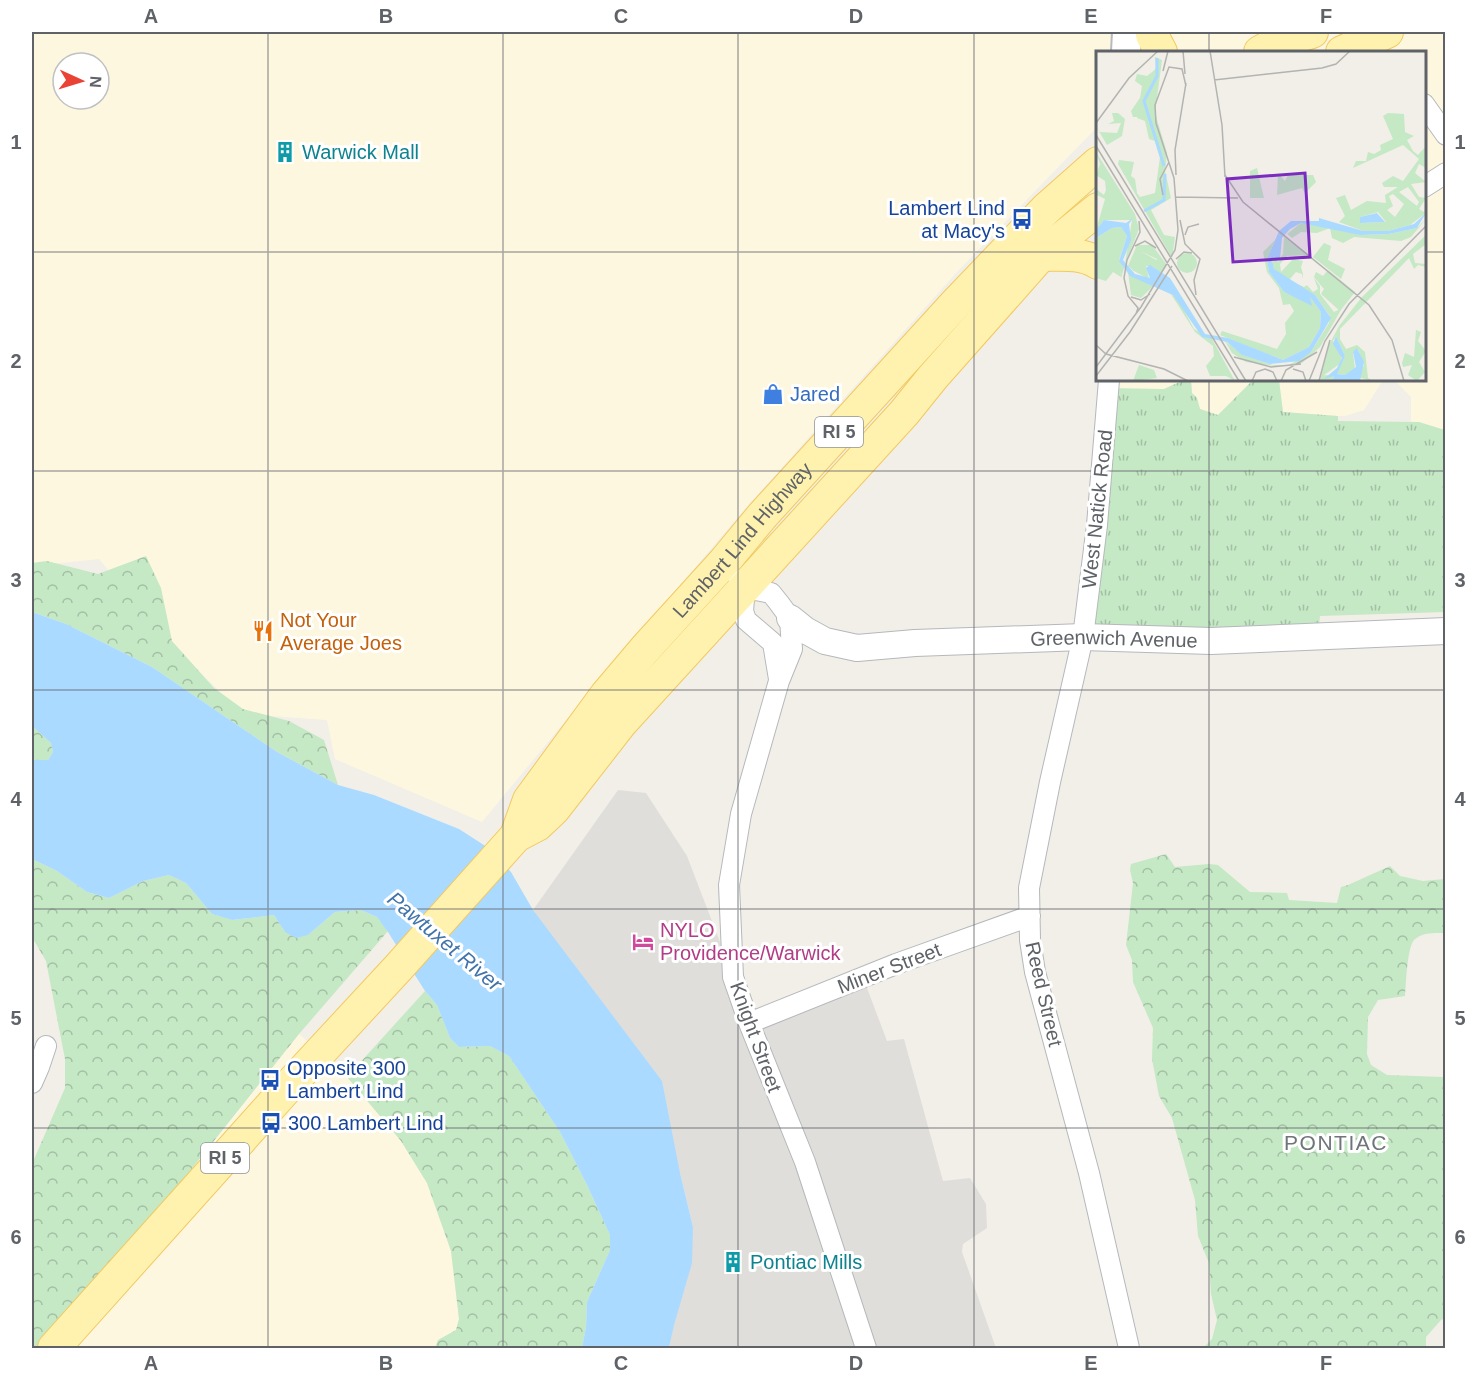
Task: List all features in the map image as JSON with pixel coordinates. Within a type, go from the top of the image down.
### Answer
[{"type":"main road","points":[[1262,51],[1276,43],[1312,32]]},
{"type":"main road","points":[[1128,51],[1148,41]]},
{"type":"main road","points":[[1347,51],[1384,43]]},
{"type":"main road","name":"Lambert Lind Highway","points":[[516,836],[529,800],[606,695],[657,635],[956,303],[1046,209],[1096,165]]},
{"type":"main road","name":"Lambert Lind Highway","points":[[54,1348],[516,836],[537,825],[554,809],[621,723],[904,413],[1041,255],[1096,211]]},
{"type":"main road","points":[[1041,255],[1072,254],[1096,262]]},
{"type":"street","points":[[1426,105],[1446,135]]},
{"type":"street","points":[[1426,187],[1446,173]]},
{"type":"street","name":"West Natick Road","points":[[1083,637],[1097,525],[1109,381]]},
{"type":"street","points":[[724,562],[745,588],[771,593],[790,618]]},
{"type":"street","name":"Knight Street","points":[[745,588],[743,611],[746,620],[773,643],[779,681]]},
{"type":"street","name":"Knight Street","points":[[790,618],[792,649],[779,681],[741,814],[729,885],[733,976],[749,1023],[805,1162],[866,1348]]},
{"type":"street","name":"Greenwich Avenue","points":[[790,618],[825,641],[857,648],[915,643],[1083,637],[1211,641],[1446,631]]},
{"type":"street","name":"Reed Street","points":[[1083,637],[1029,888],[1030,940],[1035,972],[1089,1173],[1129,1348]]},
{"type":"street","name":"Miner Street","points":[[749,1023],[896,964],[1030,916]]},
{"type":"street","points":[[32,1083],[46,1046]]},
{"type":"shaded area","points":[[32,32],[1445,32],[1445,438],[1411,424],[1411,397],[1395,381],[1426,381],[1426,51],[1096,51],[1096,128],[956,273],[743,511],[482,822],[335,759],[327,720],[243,714],[177,650],[99,559],[32,566]]},
{"type":"shaded area","points":[[1102,381],[1182,381],[1164,389],[1102,388]]},
{"type":"shaded area","points":[[1191,381],[1252,381],[1218,415],[1200,409],[1197,398],[1192,393]]},
{"type":"shaded area","points":[[1279,381],[1382,381],[1364,410],[1345,416],[1283,412]]},
{"type":"shaded area","points":[[618,790],[646,793],[687,856],[750,1020],[864,980],[887,1041],[904,1039],[943,1181],[970,1178],[986,1204],[987,1228],[963,1244],[962,1252],[996,1348],[669,1348],[693,1227],[680,1173],[533,910]]},
{"type":"shaded area","points":[[299,1034],[347,1077],[401,1141],[427,1183],[451,1251],[459,1319],[456,1330],[438,1340],[435,1348],[49,1348]]},
{"type":"green space","points":[[1182,381],[1191,381],[1192,393],[1197,398],[1200,409],[1218,415],[1252,381],[1279,381],[1283,412],[1338,416],[1338,421],[1419,422],[1445,430],[1445,612],[1320,616],[1318,636],[1085,638],[1102,388],[1164,389]]},
{"type":"green space","points":[[146,556],[161,588],[172,641],[214,688],[243,709],[289,721],[324,740],[338,785],[277,752],[152,667],[66,624],[32,612],[32,563],[47,561],[98,574]]},
{"type":"green space","points":[[32,726],[51,743],[53,752],[48,760],[32,760]]},
{"type":"green space","points":[[1166,854],[1175,867],[1218,865],[1250,892],[1287,893],[1289,900],[1337,903],[1341,887],[1390,866],[1400,876],[1423,881],[1445,879],[1445,933],[1425,934],[1414,940],[1408,958],[1405,996],[1378,1000],[1368,1017],[1367,1054],[1371,1065],[1387,1075],[1443,1077],[1445,1079],[1445,1318],[1426,1337],[1426,1348],[1203,1348],[1212,1339],[1217,1320],[1211,1294],[1209,1263],[1198,1236],[1195,1200],[1172,1118],[1159,1096],[1152,1059],[1153,1028],[1133,982],[1132,960],[1126,945],[1133,883],[1131,864]]},
{"type":"green space","points":[[32,859],[57,871],[87,892],[109,898],[143,881],[169,875],[186,883],[212,914],[232,920],[274,915],[285,932],[308,935],[335,912],[361,910],[377,917],[388,931],[299,1034],[49,1348],[32,1348],[32,1164],[65,1088],[65,1059],[46,961],[32,937]]},
{"type":"green space","points":[[425,991],[437,1005],[450,1038],[459,1047],[490,1046],[509,1056],[560,1132],[610,1235],[610,1250],[587,1302],[582,1348],[435,1348],[438,1340],[456,1330],[459,1319],[451,1251],[427,1183],[401,1141],[347,1077]]},
{"type":"water","name":"Pawtuxet River","points":[[32,612],[66,624],[152,667],[277,752],[338,785],[374,795],[459,829],[490,849],[511,872],[533,910],[662,1081],[693,1227],[692,1263],[669,1348],[582,1348],[587,1302],[610,1250],[610,1235],[587,1185],[560,1132],[509,1056],[490,1046],[459,1047],[450,1038],[437,1005],[425,991],[377,917],[361,910],[335,912],[308,935],[296,938],[285,932],[274,915],[232,920],[212,914],[186,883],[169,875],[143,881],[109,898],[87,892],[57,871],[32,859],[32,760],[48,760],[53,752],[51,743],[32,726]]},
{"type":"place","name":"Warwick Mall","points":[[285,152]]},
{"type":"place","name":"Lambert Lind at Macy's","points":[[1022,219]]},
{"type":"place","name":"Jared","points":[[773,394]]},
{"type":"place","name":"Not Your Average Joes","points":[[263,631]]},
{"type":"place","name":"NYLO Providence/Warwick","points":[[643,942]]},
{"type":"place","name":"Opposite 300 Lambert Lind","points":[[270,1080]]},
{"type":"place","name":"300 Lambert Lind","points":[[271,1123]]},
{"type":"place","name":"Pontiac Mills","points":[[733,1262]]},
{"type":"district","name":"PONTIAC","points":[[1336,1142]]}]
